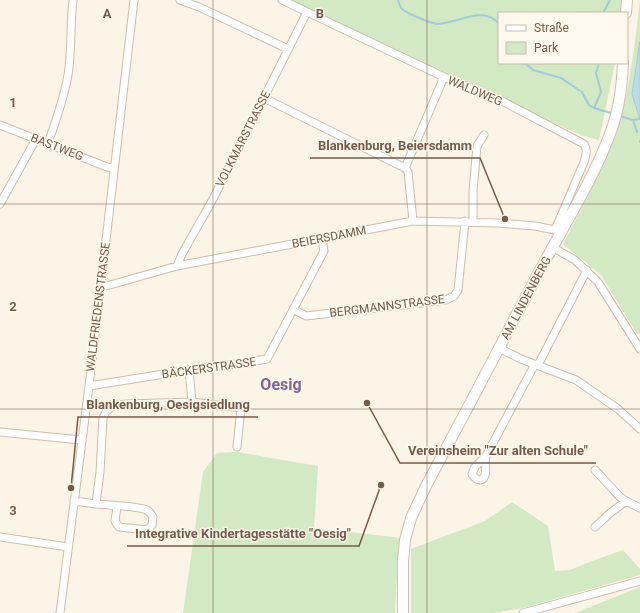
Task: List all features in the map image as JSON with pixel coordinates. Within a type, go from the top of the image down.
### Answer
[{"type":"street","points":[[48,144],[58,114],[68,74],[73,0]]},
{"type":"street","name":"WALDFRIEDENSTRASSE","points":[[60,613],[89,386],[134,0]]},
{"type":"street","points":[[180,0],[199,7],[288,48]]},
{"type":"street","name":"WALDWEG","points":[[282,0],[444,78],[500,100],[584,144],[587,148],[584,162],[557,231]]},
{"type":"street","points":[[626,12],[627,0]]},
{"type":"street","name":"VOLKMARSTRASSE","points":[[177,266],[182,254],[213,199],[307,12]]},
{"type":"street","points":[[554,244],[557,231],[585,189],[601,157],[615,115],[622,82],[623,64]]},
{"type":"street","points":[[405,168],[444,78]]},
{"type":"street","points":[[264,98],[405,168],[408,172],[413,221]]},
{"type":"street","name":"BASTWEG","points":[[0,125],[107,167],[114,168]]},
{"type":"street","points":[[473,221],[473,191],[478,146],[484,135]]},
{"type":"street","points":[[0,204],[36,139]]},
{"type":"street","name":"BEIERSDAMM","points":[[101,286],[110,285],[177,266],[413,221],[473,221],[535,226],[557,231]]},
{"type":"street","name":"BERGMANNSTRASSE","points":[[293,309],[306,316],[446,300],[454,296],[458,290],[465,221]]},
{"type":"street","name":"BÄCKERSTRASSE","points":[[89,386],[267,359],[324,251],[322,239]]},
{"type":"street","name":"AM LINDENBERG","points":[[403,613],[403,561],[405,540],[411,518],[426,486],[554,244],[588,270],[598,282],[640,349]]},
{"type":"street","points":[[486,456],[588,270]]},
{"type":"street","name":"AM LINDENBERG","points":[[499,348],[576,380],[618,409],[640,429]]},
{"type":"street","points":[[189,370],[192,402]]},
{"type":"street","points":[[96,504],[100,472],[103,418],[112,406],[126,404],[192,402],[242,408],[237,447]]},
{"type":"street","points":[[0,432],[82,440]]},
{"type":"street","points":[[595,470],[620,497],[640,508]]},
{"type":"street","points":[[74,501],[143,509],[149,511],[153,517],[152,525],[147,530],[119,527],[115,522],[117,506]]},
{"type":"street","points":[[595,527],[626,501]]},
{"type":"street","points":[[0,537],[68,547]]},
{"type":"street","points":[[523,613],[640,581]]},
{"type":"green space","points":[[286,0],[624,0],[623,12],[498,12],[498,64],[615,64],[599,140],[584,136],[425,68]]},
{"type":"green space","points":[[640,0],[640,41],[632,94],[640,120],[640,334],[637,334],[601,275],[563,244],[601,170],[614,139],[630,77]]},
{"type":"green space","points":[[237,452],[318,466],[314,528],[402,538],[397,572],[395,613],[183,613],[203,472],[217,453]]},
{"type":"green space","points":[[512,502],[548,526],[555,571],[570,570],[623,550],[640,569],[640,575],[523,608],[494,613],[411,613],[411,549],[485,521]]},
{"type":"green space","points":[[640,587],[640,613],[575,613]]},
{"type":"water","points":[[640,41],[640,120],[632,94]]},
{"type":"waterway","points":[[398,0],[404,11],[435,24],[446,23],[478,15],[486,16],[498,23]]},
{"type":"waterway","points":[[604,12],[610,0]]},
{"type":"waterway","points":[[526,64],[533,70],[561,78],[582,92],[589,105],[614,114]]},
{"type":"waterway","points":[[594,108],[601,92],[596,73],[599,64]]},
{"type":"waterway","points":[[620,116],[633,120],[640,119]]},
{"type":"waterway","points":[[633,120],[637,132]]},
{"type":"place","name":"Blankenburg, Beiersdamm","points":[[505,219]]},
{"type":"place","name":"Vereinsheim \"Zur alten Schule\"","points":[[367,403]]},
{"type":"place","name":"Integrative Kindertagesstätte \"Oesig\"","points":[[381,485]]},
{"type":"place","name":"Blankenburg, Oesigsiedlung","points":[[71,488]]},
{"type":"district","name":"Oesig","points":[[281,384]]}]
